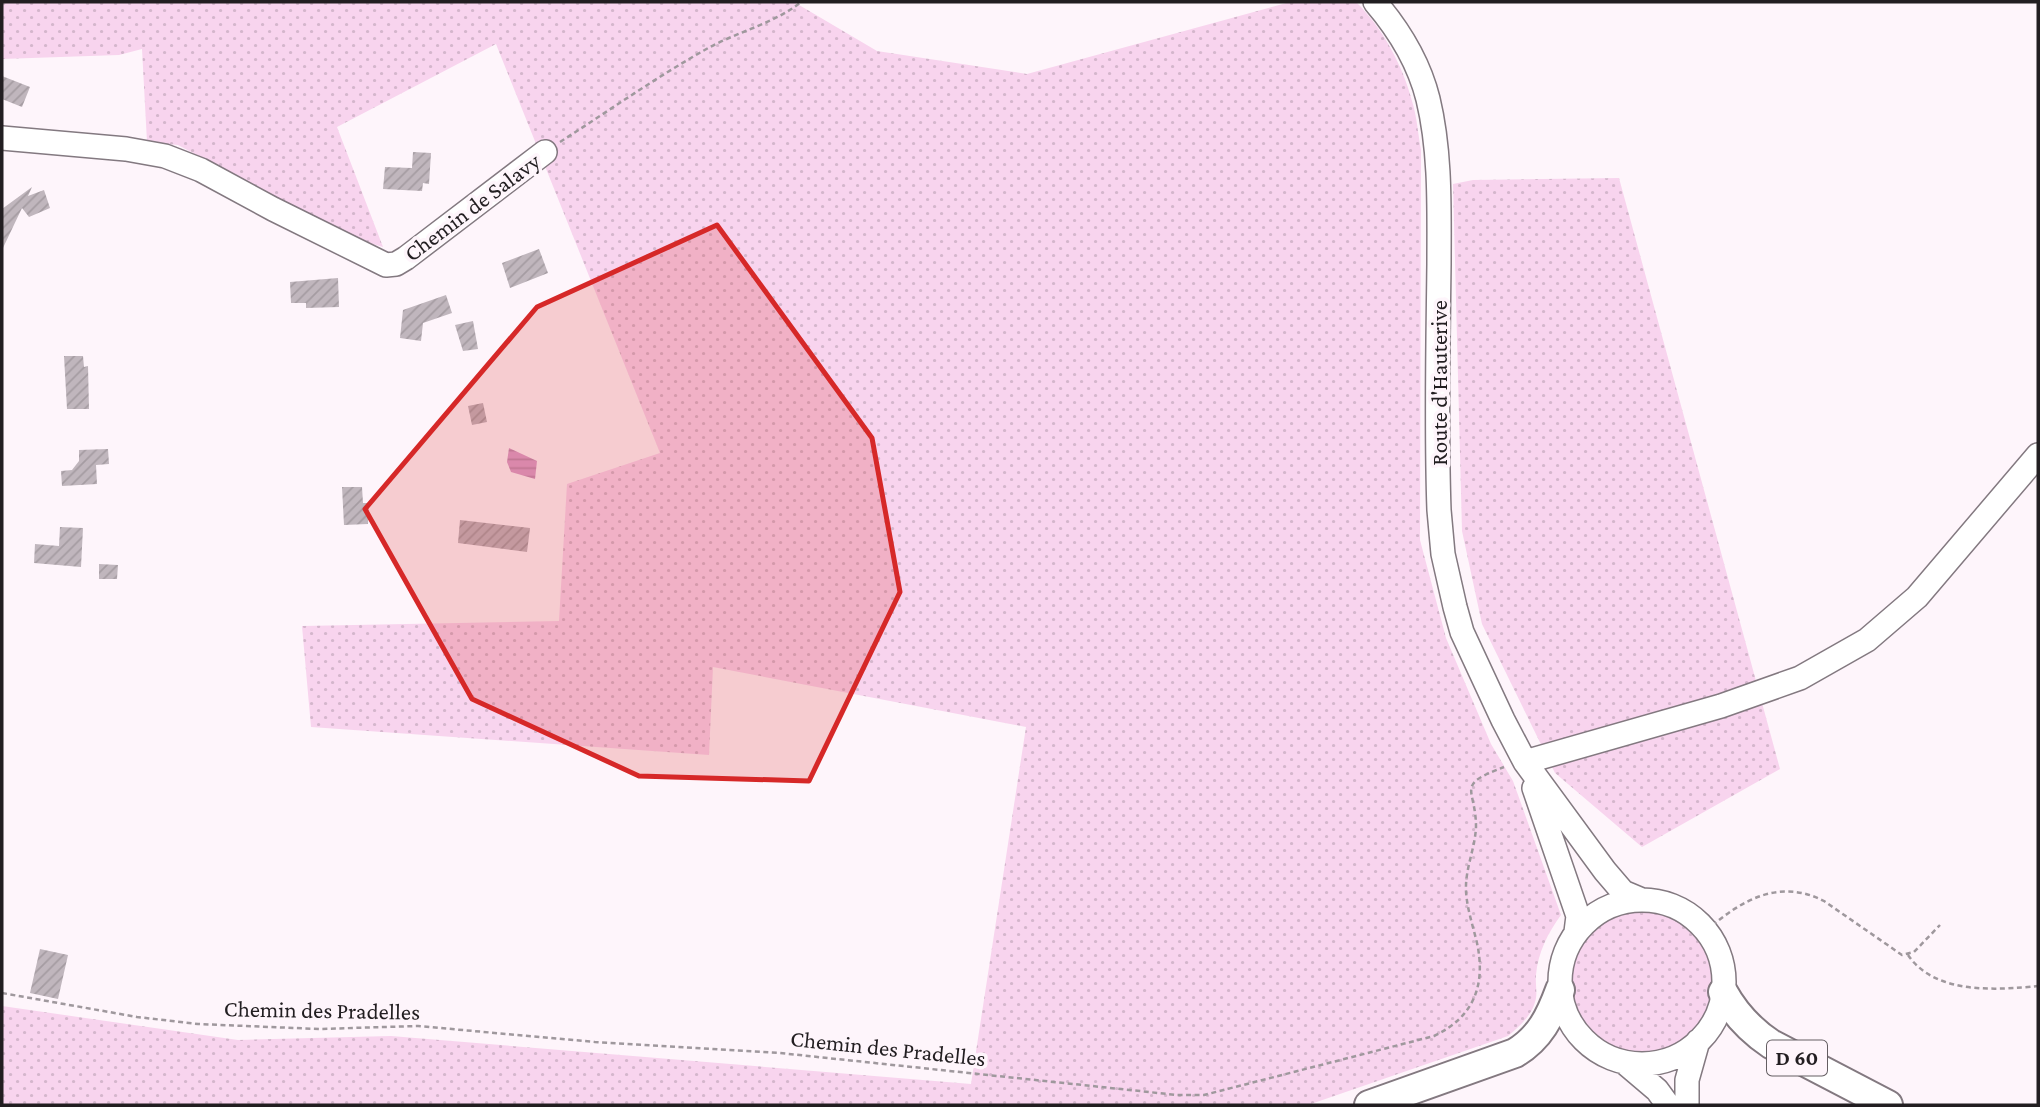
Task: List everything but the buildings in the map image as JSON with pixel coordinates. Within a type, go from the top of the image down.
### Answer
[{"type":"main road","points":[[1369,1105],[1515,1053],[1527,1046],[1545,1026],[1560,990]]},
{"type":"main road","name":"D 60","points":[[1723,992],[1737,1014],[1756,1034],[1888,1105]]},
{"type":"street","name":"Route d'Hauterive","points":[[1375,2],[1392,23],[1413,59],[1427,97],[1434,128],[1439,221],[1438,495],[1446,568],[1462,632],[1525,762],[1578,916],[1576,932]]},
{"type":"street","name":"Chemin de Salavy","points":[[2,138],[126,149],[165,156],[192,166],[386,265],[406,258],[545,152]]},
{"type":"street","points":[[1525,762],[1721,706],[1800,678],[1867,640],[1917,597],[2038,455]]},
{"type":"street","name":"Route d'Hauterive","points":[[1525,762],[1605,871],[1623,892],[1642,900]]},
{"type":"street","name":"Route d'Hauterive","points":[[1687,1105],[1687,1080],[1698,1041],[1714,1018],[1723,992],[1723,970],[1717,950],[1706,931],[1678,908],[1661,902],[1642,900],[1617,904],[1594,915],[1576,932],[1566,950],[1560,970],[1560,990],[1564,1010],[1574,1029],[1588,1044],[1605,1055],[1625,1062],[1651,1063],[1676,1056],[1698,1041]]},
{"type":"street","name":"Route d'Hauterive","points":[[1625,1062],[1657,1090],[1668,1105]]},
{"type":"path","name":"Chemin de Salavy","points":[[545,152],[604,112],[711,47],[778,17],[801,2]]},
{"type":"path","name":"Chemin des Pradelles","points":[[2,993],[137,1017],[198,1024],[318,1029],[418,1026],[595,1042],[780,1053],[1195,1096],[1434,1036],[1459,1021],[1471,1004],[1480,974],[1466,889],[1476,829],[1471,789],[1481,776],[1525,762]]},
{"type":"path","points":[[1706,931],[1751,899],[1776,892],[1800,892],[1824,901],[1896,952],[1908,955],[1916,965],[1937,978],[1962,986],[1993,989],[2038,986]]},
{"type":"path","points":[[1908,955],[1940,925]]},
{"type":"highlighted area","points":[[717,225],[872,438],[900,592],[809,781],[639,776],[472,699],[365,509],[537,307]]},
{"type":"shaded area","points":[[2,2],[794,2],[877,51],[1027,74],[1290,2],[1356,2],[1383,35],[1403,74],[1414,107],[1421,150],[1420,540],[1446,638],[1491,744],[1513,781],[1561,915],[1541,951],[1536,975],[1536,999],[1530,1012],[1508,1036],[1308,1105],[2,1105],[2,1006],[238,1040],[391,1036],[971,1084],[1026,727],[713,667],[709,755],[311,727],[302,626],[559,621],[567,484],[660,453],[496,44],[337,127],[383,247],[355,239],[178,145],[147,142],[142,49],[119,55],[2,59]]},
{"type":"shaded area","points":[[1619,178],[1780,769],[1642,847],[1555,773],[1482,624],[1462,531],[1453,184],[1473,180]]},
{"type":"shaded area","points":[[509,448],[537,461],[535,479],[511,472],[507,462]]},
{"type":"shaded area","points":[[1642,911],[1669,917],[1692,932],[1707,955],[1713,982],[1707,1009],[1692,1032],[1669,1047],[1642,1053],[1615,1047],[1592,1032],[1577,1009],[1571,982],[1577,955],[1592,932],[1615,917]]}]
